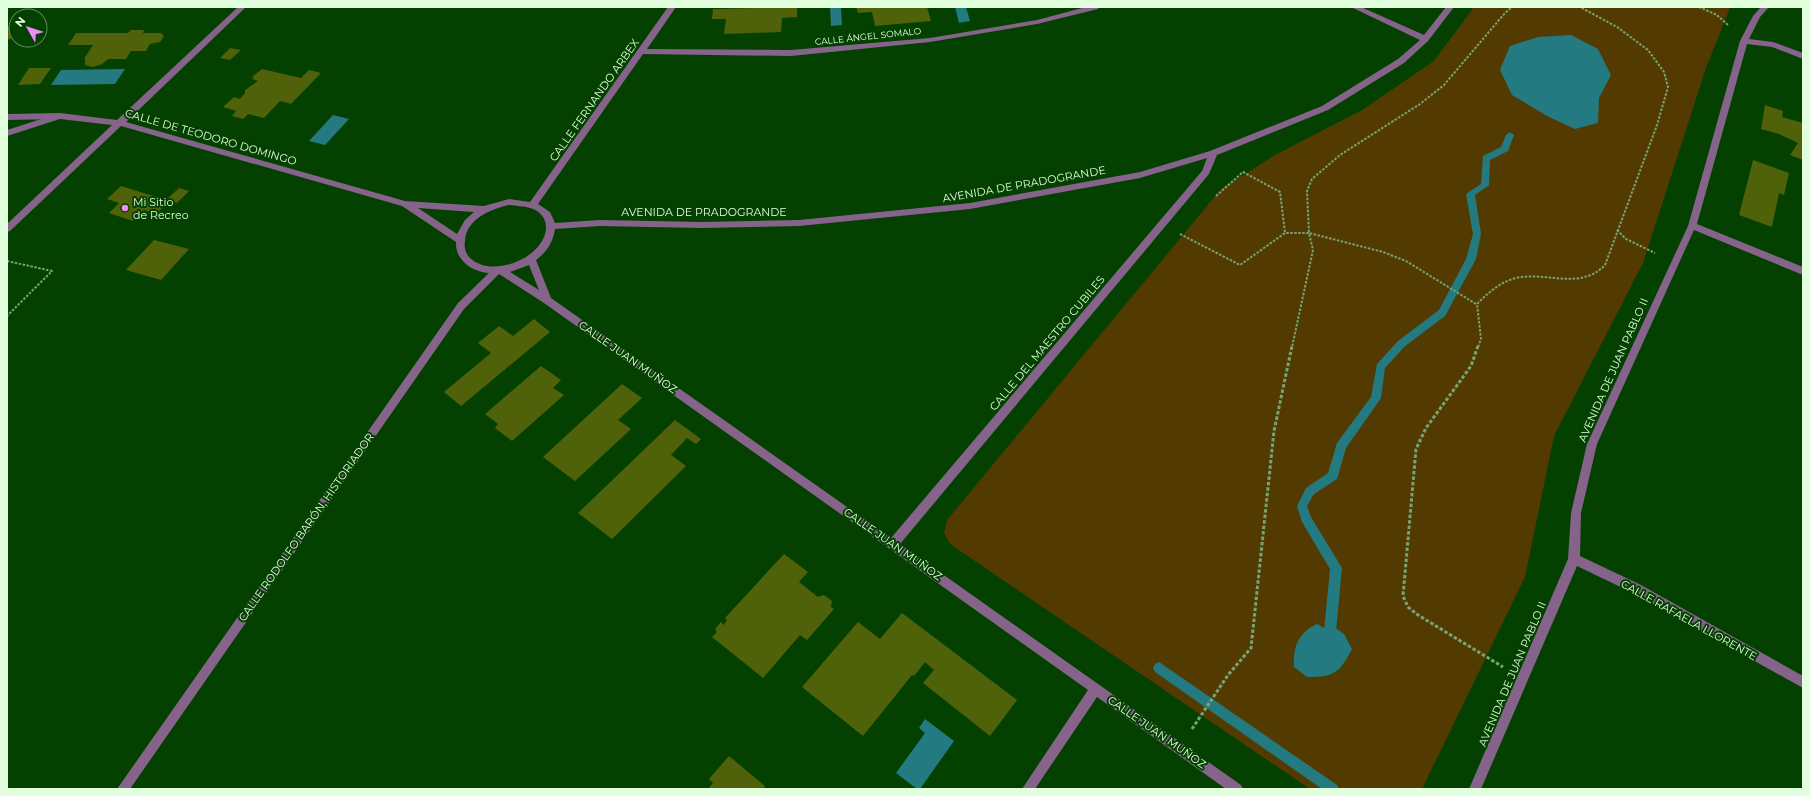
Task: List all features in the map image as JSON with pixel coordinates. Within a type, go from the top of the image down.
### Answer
[{"type":"street","points":[[7,229],[242,7]]},
{"type":"street","name":"CALLE FERNANDO ARBEX","points":[[532,204],[672,7]]},
{"type":"street","name":"CALLE ÁNGEL SOMALO","points":[[640,51],[684,53],[799,53],[930,40],[1037,22],[1095,7]]},
{"type":"street","points":[[1355,7],[1425,39]]},
{"type":"street","name":"AVENIDA DE PRADOGRANDE","points":[[552,226],[600,223],[702,225],[799,223],[970,206],[1140,175],[1213,154],[1325,108],[1401,61],[1425,39],[1450,7]]},
{"type":"street","name":"AVENIDA DE JUAN PABLO II","points":[[1475,789],[1574,560],[1576,513],[1592,444],[1692,226],[1744,41],[1757,16],[1765,7]]},
{"type":"street","points":[[1744,41],[1773,45],[1803,56]]},
{"type":"street","points":[[7,133],[60,116]]},
{"type":"street","name":"CALLE DE TEODORO DOMINGO","points":[[7,117],[60,116],[120,123],[405,204],[485,209]]},
{"type":"street","name":"CALLE DEL MAESTRO CUBILES","points":[[892,544],[1172,214],[1206,172],[1213,154]]},
{"type":"street","points":[[510,202],[532,204],[542,210],[549,217],[552,226],[550,238],[543,249],[532,260],[516,267],[498,270],[484,269],[472,265],[464,258],[460,250],[459,240],[467,223],[485,209],[510,202]]},
{"type":"street","name":"CALLE DE TEODORO DOMINGO","points":[[405,204],[459,240]]},
{"type":"street","points":[[1692,226],[1803,271]]},
{"type":"street","points":[[532,260],[547,300]]},
{"type":"street","name":"CALLE JUAN MUÑOZ","points":[[498,270],[547,300],[1237,789]]},
{"type":"street","name":"CALLE RODOLFO BARÓN, HISTORIADOR","points":[[123,789],[461,306],[498,270]]},
{"type":"street","name":"CALLE RAFAELA LLORENTE","points":[[1574,560],[1637,589],[1803,682]]},
{"type":"street","points":[[1028,789],[1096,690]]},
{"type":"path","points":[[1205,712],[1228,675],[1251,648],[1274,431],[1313,250],[1309,233],[1307,191],[1312,179],[1340,155],[1420,104],[1444,85],[1505,13],[1512,7]]},
{"type":"path","points":[[1476,304],[1486,294],[1502,283],[1519,278],[1576,278],[1594,275],[1605,265],[1656,125],[1668,87],[1664,72],[1648,50],[1617,27],[1580,7]]},
{"type":"path","points":[[1699,7],[1717,14],[1744,41]]},
{"type":"path","points":[[1215,197],[1243,172],[1280,192],[1285,233]]},
{"type":"path","points":[[1172,214],[1187,222],[1178,233],[1240,265],[1285,233],[1309,233],[1383,252],[1406,261],[1476,304]]},
{"type":"path","points":[[1617,230],[1626,239],[1675,262]]},
{"type":"path","points":[[7,261],[52,271],[7,316]]},
{"type":"path","points":[[1476,304],[1481,339],[1471,366],[1426,428],[1416,449],[1403,596],[1408,607],[1418,615],[1522,679]]},
{"type":"shaded area","points":[[1474,7],[1730,8],[1706,68],[1643,263],[1554,436],[1525,577],[1422,789],[1310,789],[950,544],[944,533],[947,520],[1221,189],[1275,155],[1362,110],[1434,61]]},
{"type":"water","points":[[830,7],[841,7],[842,25],[831,26]]},
{"type":"water","points":[[955,7],[966,7],[970,21],[959,23]]},
{"type":"water","points":[[1571,35],[1598,49],[1611,75],[1599,98],[1598,123],[1575,129],[1549,117],[1512,95],[1500,70],[1510,46],[1538,37]]},
{"type":"water","points":[[125,69],[115,84],[51,85],[61,70]]},
{"type":"water","points":[[333,115],[349,119],[325,145],[309,141]]},
{"type":"water","points":[[1317,624],[1330,631],[1334,627],[1344,634],[1352,649],[1343,664],[1335,672],[1324,676],[1307,677],[1294,667],[1294,653],[1301,636]]},
{"type":"water","points":[[925,719],[954,741],[920,789],[917,789],[896,773],[925,733],[919,728]]},
{"type":"building","points":[[797,7],[797,17],[782,18],[781,32],[724,34],[726,19],[712,19],[713,9]]},
{"type":"building","points":[[856,7],[927,7],[931,21],[875,26],[872,12],[858,13]]},
{"type":"building","points":[[7,27],[8,27],[8,40]]},
{"type":"building","points":[[131,30],[144,30],[143,33],[161,33],[164,36],[160,42],[150,44],[146,51],[131,51],[126,59],[108,59],[102,64],[93,67],[85,65],[84,59],[93,45],[68,45],[76,33],[128,33]]},
{"type":"building","points":[[230,48],[241,50],[230,60],[220,58]]},
{"type":"building","points":[[29,68],[51,68],[40,84],[18,85]]},
{"type":"building","points":[[262,69],[301,78],[309,70],[321,73],[291,104],[280,101],[264,118],[248,114],[243,119],[232,116],[236,111],[223,107],[234,97],[240,99],[245,93],[245,90],[258,81],[252,79],[254,77],[252,77]]},
{"type":"building","points":[[1765,105],[1783,111],[1782,117],[1803,123],[1803,160],[1790,155],[1798,143],[1779,134],[1761,129]]},
{"type":"building","points":[[1753,160],[1789,173],[1784,195],[1779,193],[1772,227],[1739,215]]},
{"type":"building","points":[[121,186],[166,200],[179,188],[189,191],[177,203],[169,201],[156,214],[144,210],[133,221],[109,213],[119,203],[107,199]]},
{"type":"building","points":[[154,240],[189,249],[161,280],[126,270]]},
{"type":"building","points":[[534,319],[550,332],[461,406],[444,392],[491,353],[478,343],[499,326],[513,336]]},
{"type":"building","points":[[541,366],[561,380],[553,388],[564,395],[512,441],[495,428],[498,424],[485,414]]},
{"type":"building","points":[[622,384],[642,398],[618,420],[631,429],[575,481],[543,457]]},
{"type":"building","points":[[675,420],[701,439],[696,444],[687,438],[671,455],[686,466],[612,539],[578,513]]},
{"type":"building","points":[[784,554],[808,572],[799,582],[818,597],[824,595],[832,601],[831,607],[834,609],[807,640],[800,635],[763,678],[712,637],[717,632],[715,629],[721,622],[724,625],[727,620],[725,618]]},
{"type":"building","points":[[902,613],[1017,700],[990,736],[923,683],[934,670],[925,662],[914,676],[912,675],[863,736],[802,687],[858,622],[880,639]]},
{"type":"building","points":[[729,756],[765,786],[763,789],[708,789],[713,783],[709,779]]},
{"type":"waterway","points":[[1330,631],[1336,568],[1306,519],[1302,506],[1310,491],[1333,476],[1341,446],[1376,398],[1380,367],[1401,344],[1442,313],[1471,259],[1477,234],[1470,194],[1485,185],[1486,158],[1505,149],[1510,135]]},
{"type":"waterway","points":[[1159,668],[1333,789]]},
{"type":"place","name":"Mi Sitio de Recreo","points":[[125,208]]}]
